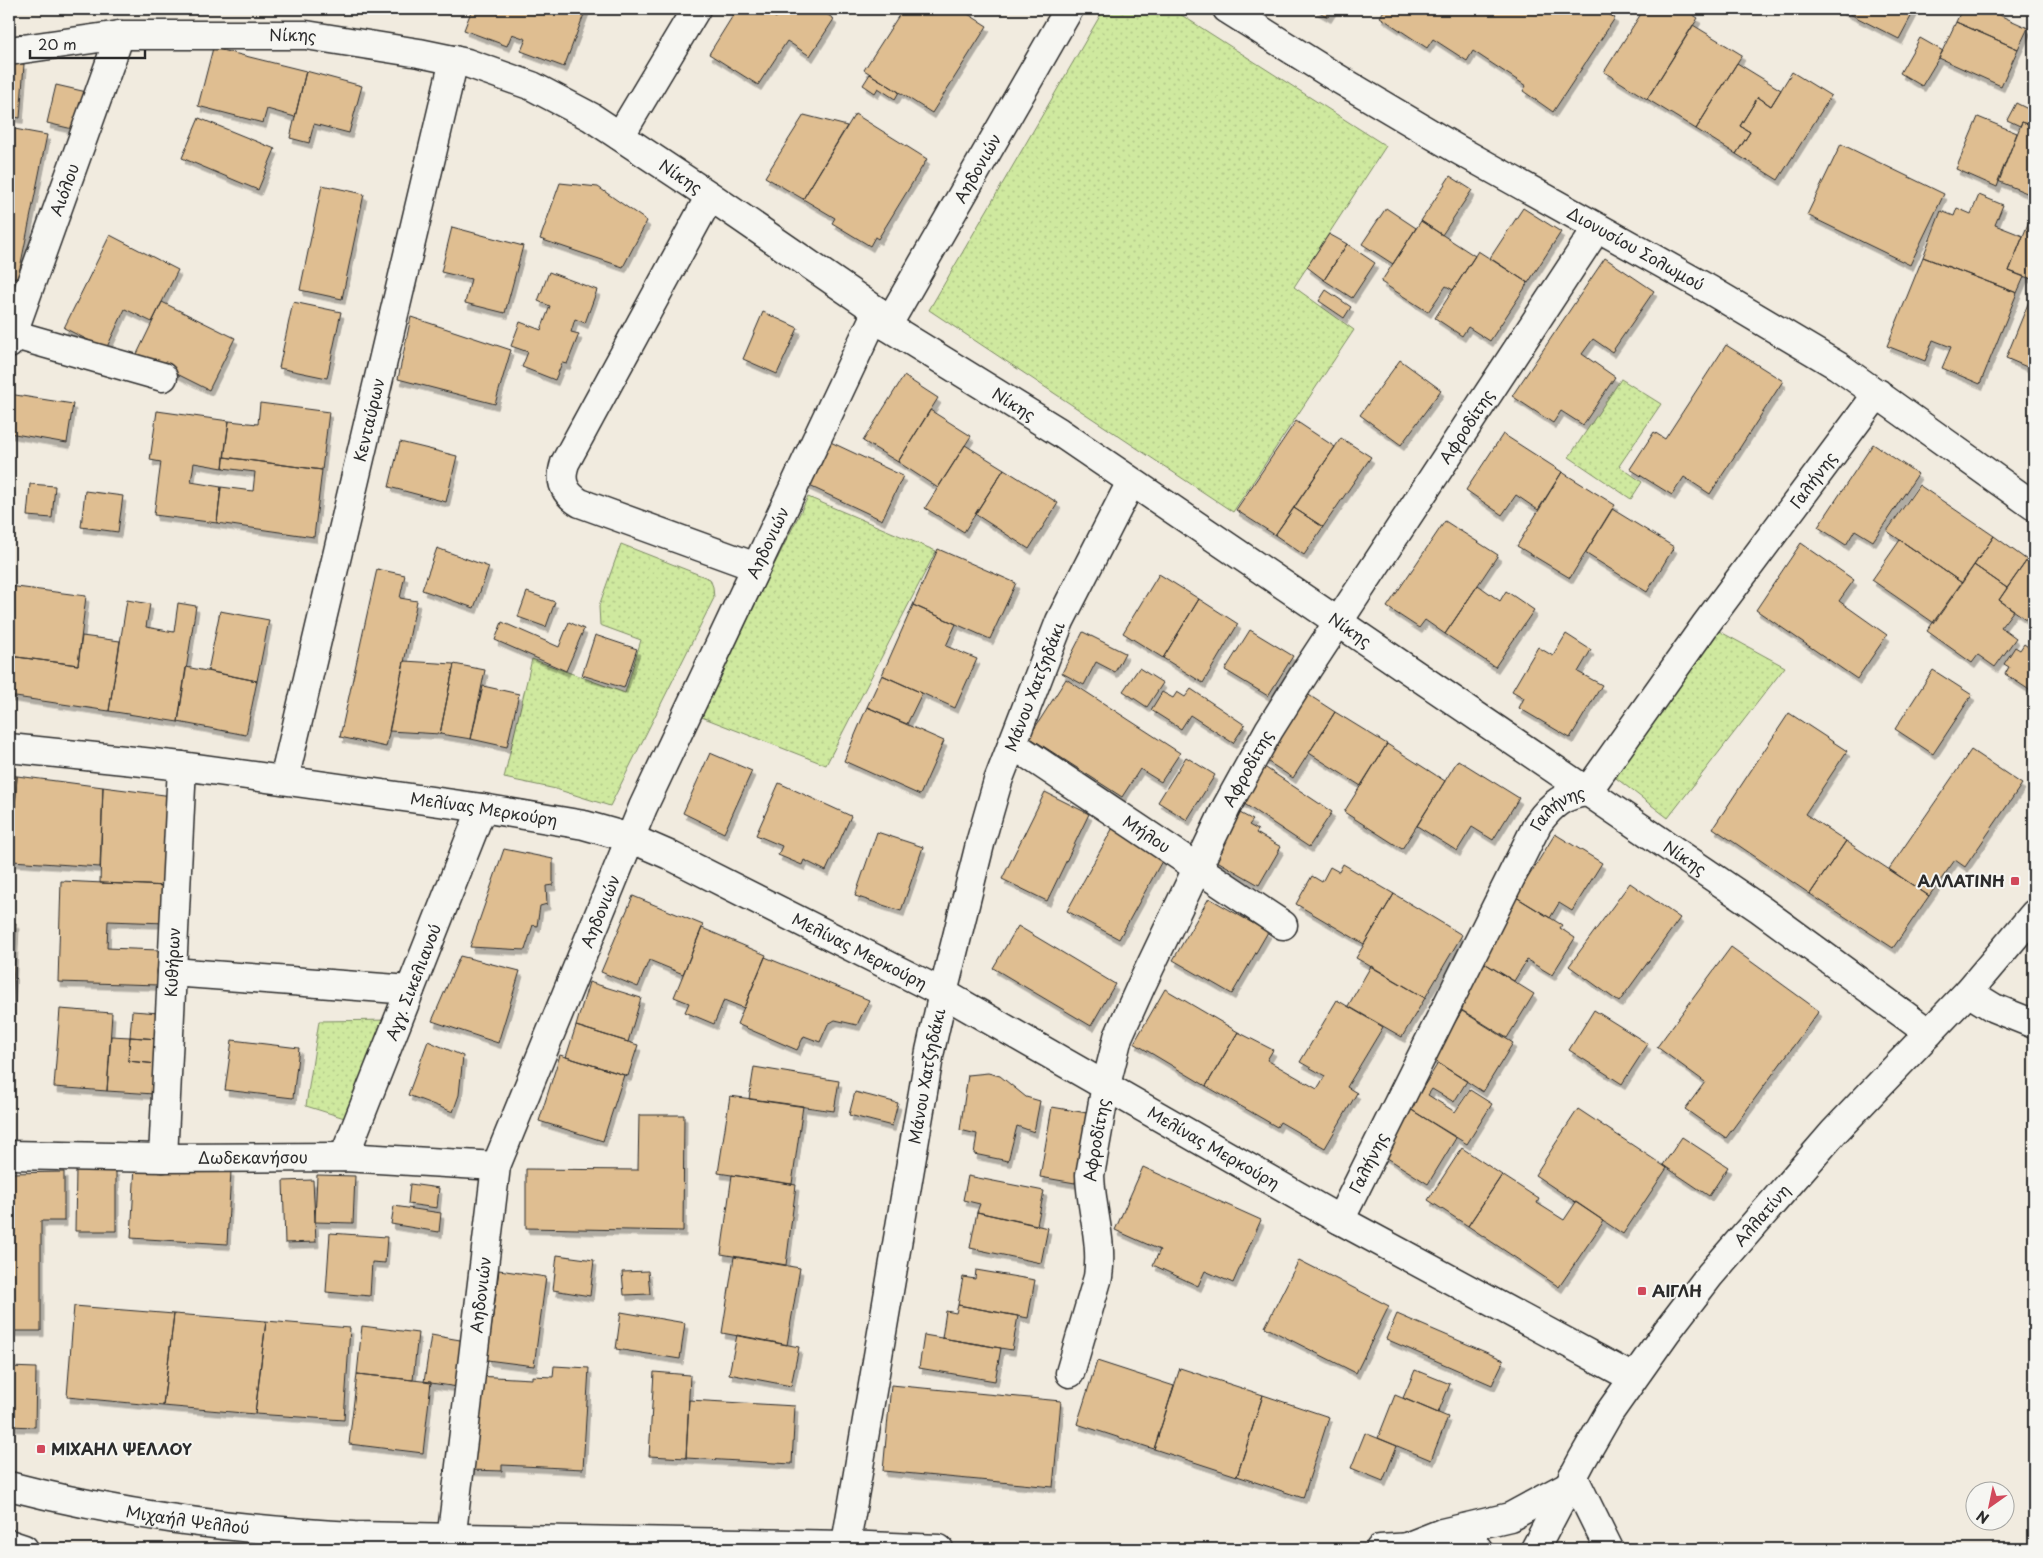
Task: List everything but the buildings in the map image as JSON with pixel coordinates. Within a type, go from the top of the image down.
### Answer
[{"type":"street","points":[[620,136],[696,9]]},
{"type":"street","name":"Αηδονιών","points":[[450,1544],[496,1166],[630,838],[756,567],[882,319],[1069,9]]},
{"type":"street","name":"Διονυσίου Σολωμού","points":[[1227,9],[1332,75],[1455,148],[1710,290],[1838,366],[2034,506]]},
{"type":"street","name":"Νίκης","points":[[9,50],[120,35],[306,35],[454,60],[532,86],[591,117],[620,136],[710,196],[882,319],[1059,432],[1338,624],[1760,909],[1929,1033]]},
{"type":"street","name":"Αιόλου","points":[[10,339],[120,35]]},
{"type":"street","points":[[9,36],[76,41]]},
{"type":"street","name":"Κενταύρων","points":[[284,780],[454,60]]},
{"type":"street","points":[[710,196],[565,463],[562,474],[564,486],[570,496],[580,503],[756,567]]},
{"type":"street","name":"Αφροδίτης","points":[[1070,1373],[1098,1277],[1100,1245],[1090,1175],[1106,1085],[1118,1037],[1197,866],[1239,783],[1269,730],[1598,228]]},
{"type":"street","points":[[10,339],[163,377]]},
{"type":"street","name":"Γαλήνης","points":[[1340,1220],[1538,823],[1547,810],[1558,801],[1572,794],[1587,792],[1706,624],[1878,393]]},
{"type":"street","name":"Μάνου Χατζηδάκι","points":[[845,1547],[920,1106],[943,993],[981,840],[998,781],[1060,621],[1131,482]]},
{"type":"street","name":"Μήλου","points":[[1012,744],[1197,866],[1282,925]]},
{"type":"street","name":"Μελίνας Μερκούρη","points":[[9,748],[182,766],[482,808],[584,825],[630,838],[669,855],[943,993],[1340,1220],[1633,1378]]},
{"type":"street","name":"Κυθήρων","points":[[163,1158],[182,766]]},
{"type":"street","name":"Αγγ. Σικελιανού","points":[[344,1157],[482,808]]},
{"type":"street","name":"Αλλατίνη","points":[[1535,1549],[1609,1413],[1699,1289],[1834,1132],[1968,992],[2034,914]]},
{"type":"street","points":[[172,972],[410,990]]},
{"type":"street","points":[[1968,992],[1994,1008],[2034,1024]]},
{"type":"street","name":"Δωδεκανήσου","points":[[9,1155],[163,1158],[344,1157],[496,1166]]},
{"type":"street","points":[[1392,1548],[1442,1533],[1510,1517],[1571,1481],[1608,1549]]},
{"type":"street","name":"Μιχαήλ Ψελλού","points":[[9,1486],[96,1505],[246,1528],[450,1544],[940,1549]]},
{"type":"street","points":[[9,1544],[24,1549]]},
{"type":"street","points":[[1392,1548],[1457,1544],[1478,1549]]},
{"type":"green space","points":[[1104,9],[1172,9],[1386,146],[1294,287],[1354,330],[1233,512],[929,310]]},
{"type":"green space","points":[[1621,379],[1661,404],[1619,466],[1642,482],[1631,499],[1569,457]]},
{"type":"green space","points":[[808,497],[936,551],[826,765],[699,716]]},
{"type":"green space","points":[[621,544],[710,579],[714,598],[610,806],[556,789],[504,778],[532,659],[625,693],[641,640],[600,625],[599,606]]},
{"type":"green space","points":[[1706,624],[1785,667],[1668,818],[1612,775]]},
{"type":"green space","points":[[392,1020],[351,1120],[306,1106],[319,1021]]},
{"type":"place","name":"ΑΛΛΑΤΙΝΗ","points":[[2015,881]]},
{"type":"place","name":"ΑΙΓΛΗ","points":[[1642,1291]]},
{"type":"place","name":"ΜΙΧΑΗΛ ΨΕΛΛΟΥ","points":[[41,1449]]}]
